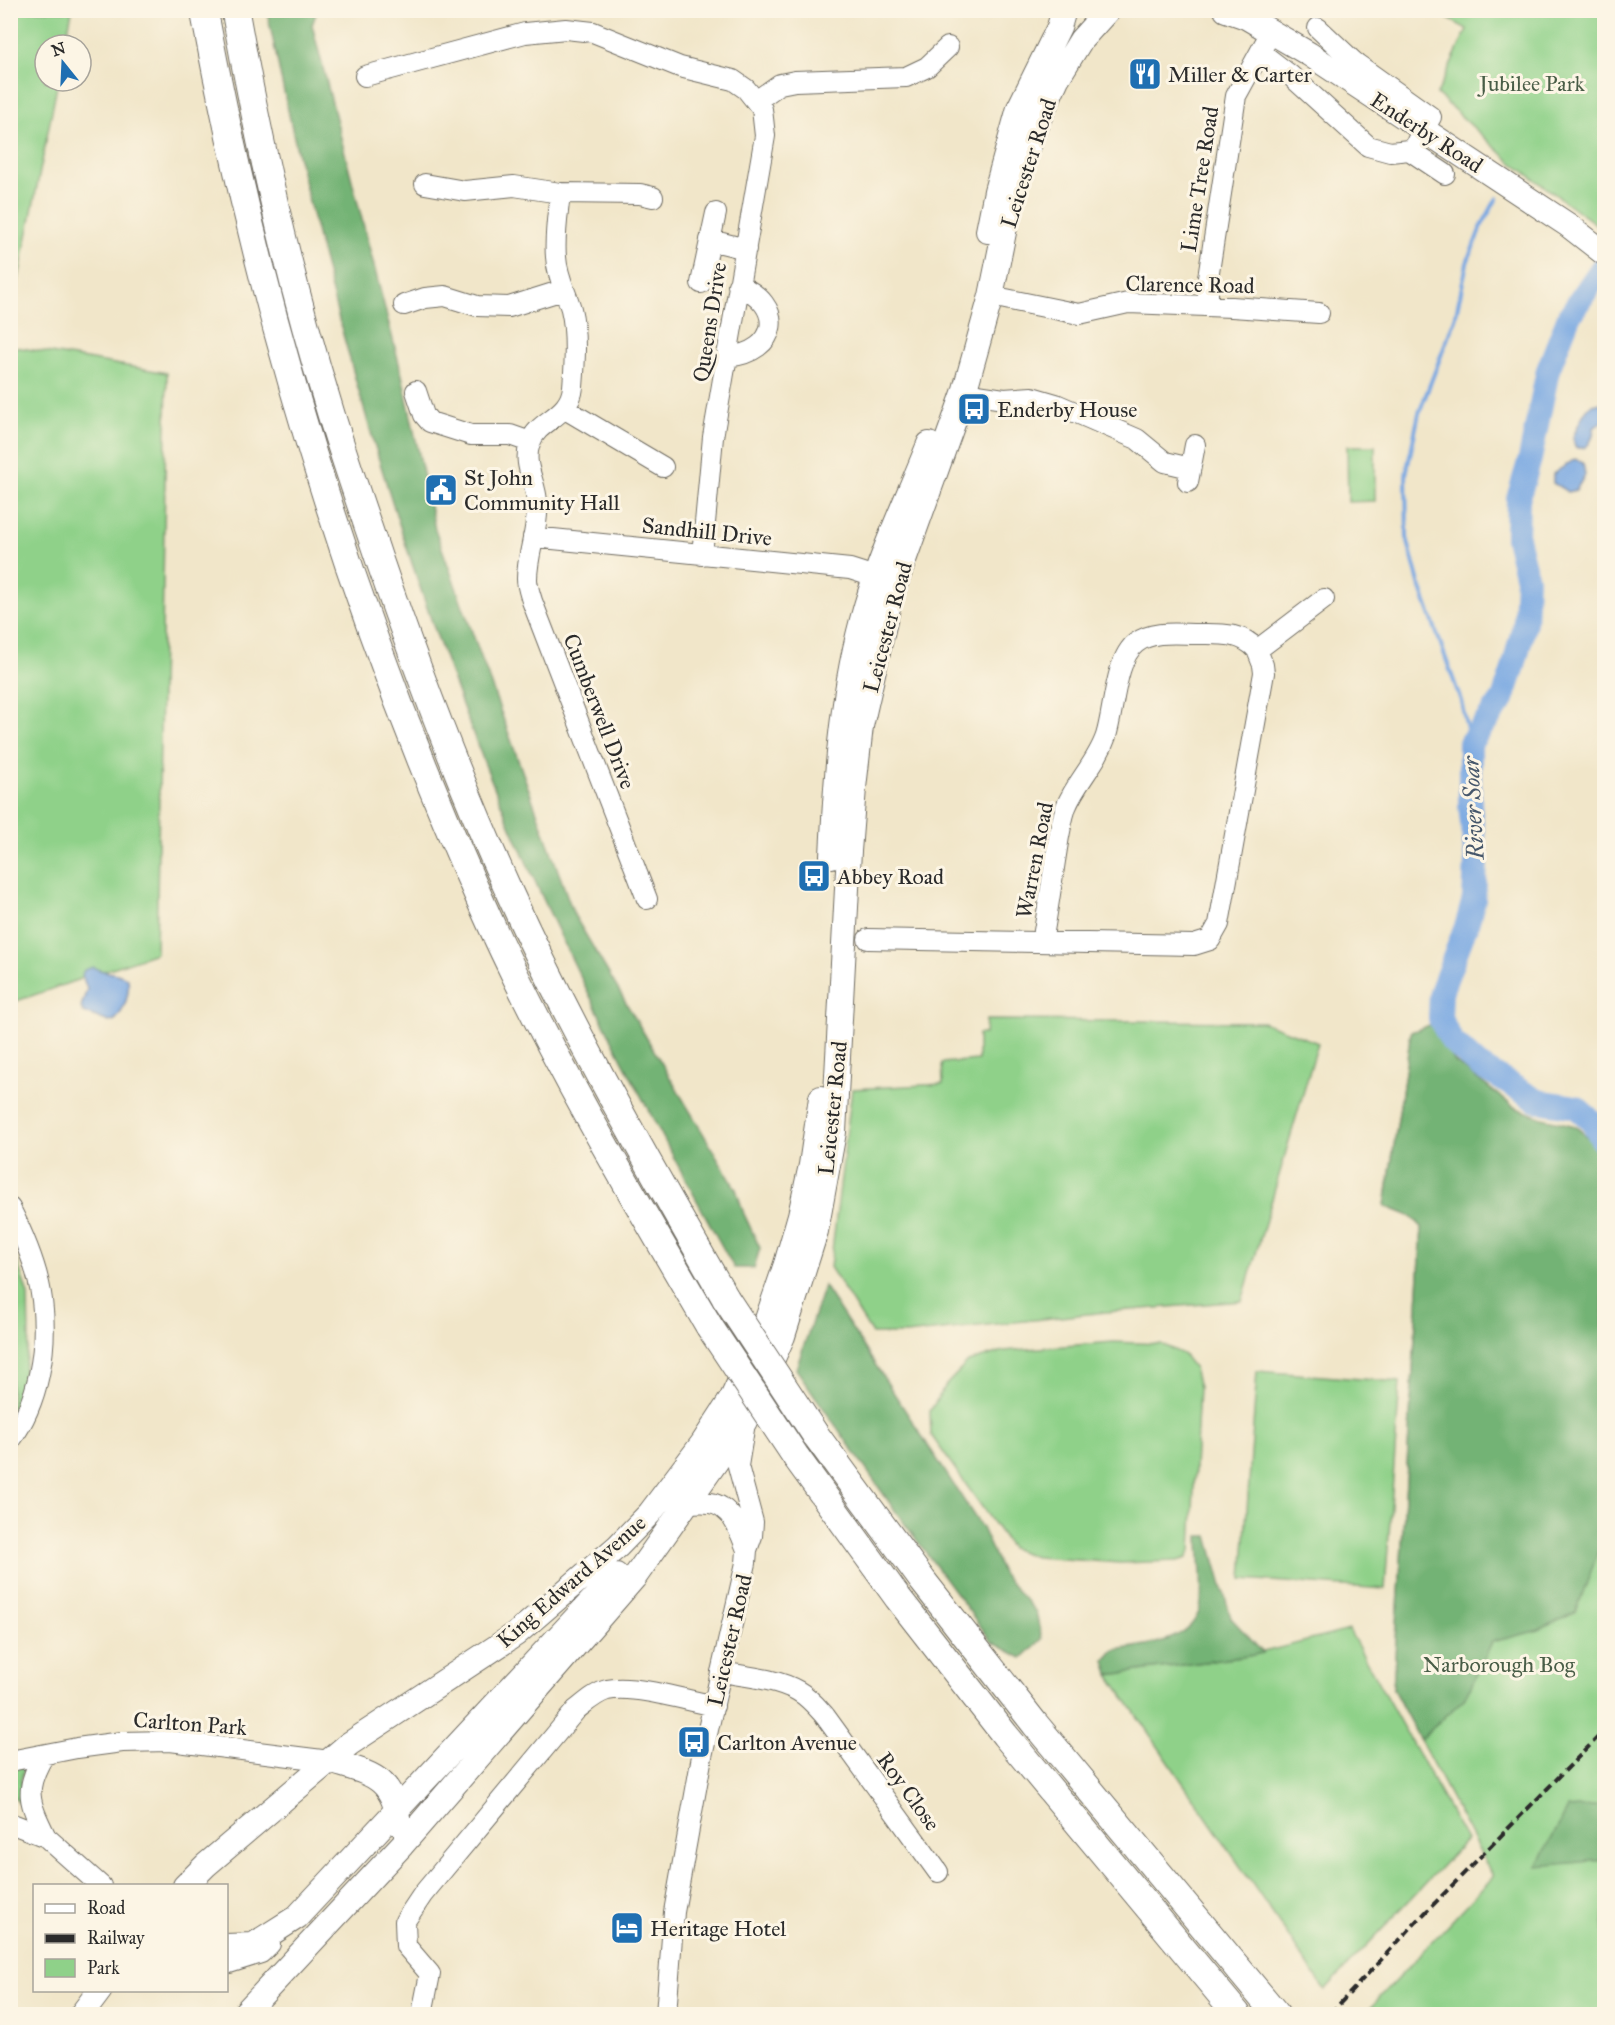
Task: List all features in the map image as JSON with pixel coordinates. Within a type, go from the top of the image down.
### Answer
[{"type":"highway","points":[[204,10],[243,202],[275,326],[351,572],[407,722],[480,901],[524,992],[593,1124],[709,1326],[796,1458],[898,1598],[1005,1735],[1237,2014]]},
{"type":"highway","points":[[235,10],[272,193],[327,404],[428,696],[487,841],[545,967],[624,1119],[726,1299],[815,1434],[923,1581],[1028,1715],[1276,2014]]},
{"type":"main road","name":"Leicester Road","points":[[794,1272],[800,1215],[818,1125],[822,1084],[837,774],[849,681],[875,577],[950,391],[976,295],[996,191],[1019,108],[1059,27],[1064,10]]},
{"type":"main road","name":"Leicester Road","points":[[794,1272],[816,1231],[834,1132],[849,851],[861,726],[890,599],[963,393],[991,296],[1011,198],[1036,125],[1057,79],[1081,40],[1108,10]]},
{"type":"main road","name":"Enderby Road","points":[[1251,22],[1309,54],[1416,141],[1568,225],[1605,253]]},
{"type":"main road","name":"King Edward Avenue","points":[[244,2014],[402,1845],[634,1578],[745,1420],[783,1336],[794,1272]]},
{"type":"main road","name":"King Edward Avenue","points":[[188,1884],[349,1744],[516,1634],[618,1546],[650,1513],[702,1444],[732,1398],[794,1272]]},
{"type":"main road","name":"King Edward Avenue","points":[[228,1946],[253,1945],[297,1917],[609,1582],[682,1507]]},
{"type":"main road","points":[[330,1761],[374,1775],[388,1789],[398,1810],[402,1845]]},
{"type":"street","points":[[1309,54],[1316,19]]},
{"type":"street","points":[[1251,22],[1290,75],[1368,146],[1390,152],[1416,141],[1431,117],[1354,62],[1316,19]]},
{"type":"street","name":"Lime Tree Road","points":[[1208,306],[1208,278],[1236,96],[1251,22]]},
{"type":"street","points":[[364,76],[525,33],[566,29],[593,32],[680,67],[733,80],[746,89],[756,101],[780,84],[795,81],[906,77],[927,67],[948,47]]},
{"type":"street","name":"Queens Drive","points":[[702,555],[713,437],[765,136],[762,109],[756,101]]},
{"type":"street","points":[[1416,141],[1445,174]]},
{"type":"street","points":[[424,184],[451,180],[465,191],[514,186],[560,193],[645,190]]},
{"type":"street","points":[[416,390],[424,415],[430,422],[471,435],[510,435],[530,442],[536,433],[565,410],[573,387],[574,330],[571,308],[563,290],[556,258],[560,193]]},
{"type":"street","points":[[701,283],[716,213]]},
{"type":"street","points":[[710,240],[746,249]]},
{"type":"street","points":[[727,357],[739,356],[758,348],[769,333],[770,325],[761,300],[738,285]]},
{"type":"street","points":[[404,305],[425,298],[446,296],[476,313],[509,307],[563,290]]},
{"type":"street","name":"Clarence Road","points":[[991,296],[1080,315],[1128,303],[1319,313]]},
{"type":"street","points":[[963,393],[1004,399],[1032,397],[1056,404],[1137,439],[1165,462],[1189,475],[1195,445]]},
{"type":"street","points":[[565,410],[663,467]]},
{"type":"street","name":"Cumberwell Drive","points":[[530,442],[528,468],[537,500],[526,580],[532,601],[647,899]]},
{"type":"street","name":"Sandhill Drive","points":[[533,537],[850,569],[875,577]]},
{"type":"street","points":[[868,939],[1194,945],[1210,940],[1219,924],[1264,673],[1257,650],[1324,599]]},
{"type":"street","name":"Warren Road","points":[[1042,942],[1062,822],[1073,792],[1101,748],[1111,718],[1122,663],[1127,652],[1136,643],[1157,634],[1226,634],[1244,639],[1257,650]]},
{"type":"street","points":[[10,1208],[33,1264],[42,1299],[44,1336],[35,1394],[23,1424],[10,1441]]},
{"type":"street","name":"Leicester Road","points":[[666,2014],[674,1912],[702,1756],[752,1536],[753,1522],[738,1466],[745,1420]]},
{"type":"street","name":"Leicester Road","points":[[682,1507],[712,1503],[723,1510],[739,1527],[747,1550]]},
{"type":"street","name":"Roy Close","points":[[721,1672],[781,1684],[799,1691],[808,1698],[825,1716],[938,1872]]},
{"type":"street","points":[[422,2014],[430,1974],[406,1946],[405,1921],[423,1894],[576,1710],[598,1694],[617,1689],[641,1691],[714,1706]]},
{"type":"street","name":"Carlton Park","points":[[15,1756],[44,1755],[122,1742],[170,1741],[330,1761]]},
{"type":"street","points":[[44,1755],[32,1775],[31,1790],[32,1808],[46,1837]]},
{"type":"street","points":[[10,1806],[99,1884]]},
{"type":"street","points":[[10,1823],[46,1837]]},
{"type":"street","points":[[228,1963],[261,1953],[297,1917]]},
{"type":"green space","points":[[11,10],[72,11],[67,33],[33,33],[33,93],[56,93],[12,312]]},
{"type":"green space","points":[[267,11],[317,11],[312,25],[402,375],[435,529],[574,915],[736,1189],[744,1214],[760,1248],[754,1268],[734,1268],[648,1109],[541,894],[479,750],[400,527],[356,381],[299,160]]},
{"type":"green space","name":"Jubilee Park","points":[[1434,11],[1604,11],[1604,230],[1511,162],[1437,94],[1467,29]]},
{"type":"green space","points":[[10,346],[167,373],[156,953],[11,1003]]},
{"type":"green space","points":[[1347,446],[1375,446],[1375,501],[1348,502]]},
{"type":"green space","points":[[986,1020],[1263,1022],[1318,1043],[1242,1301],[1106,1312],[906,1334],[872,1334],[830,1267],[852,1089],[943,1084],[942,1063],[978,1060],[978,1034],[985,1034]]},
{"type":"green space","name":"Narborough Bog","points":[[1433,1024],[1455,1062],[1514,1107],[1542,1118],[1575,1126],[1594,1143],[1604,1167],[1604,2014],[1370,2014],[1367,2011],[1493,1877],[1393,1689],[1422,1227],[1412,1217],[1385,1206],[1411,1032]]},
{"type":"green space","name":"Narborough Bog","points":[[1433,1024],[1455,1062],[1514,1107],[1542,1118],[1575,1126],[1594,1143],[1603,1163],[1604,1518],[1600,1547],[1576,1612],[1539,1630],[1492,1642],[1466,1697],[1420,1740],[1393,1689],[1422,1227],[1412,1217],[1385,1206],[1411,1032]]},
{"type":"green space","points":[[11,1242],[28,1295],[29,1340],[22,1384],[11,1413]]},
{"type":"green space","points":[[824,1286],[982,1528],[1003,1575],[1036,1612],[1042,1639],[1022,1658],[992,1642],[896,1512],[796,1369]]},
{"type":"green space","points":[[1113,1342],[1161,1344],[1183,1354],[1194,1368],[1199,1387],[1191,1550],[1187,1558],[1177,1561],[1120,1563],[1036,1557],[1011,1548],[931,1435],[930,1411],[946,1385],[968,1362],[1003,1351]]},
{"type":"green space","points":[[1257,1371],[1400,1382],[1385,1589],[1242,1579]]},
{"type":"green space","points":[[1199,1536],[1208,1536],[1231,1618],[1263,1653],[1109,1675],[1105,1660],[1114,1650],[1168,1640],[1190,1626],[1201,1602]]},
{"type":"green space","points":[[1349,1630],[1466,1840],[1325,1990],[1109,1675],[1248,1656]]},
{"type":"green space","points":[[25,1766],[21,1780],[25,1809],[11,1794],[10,1769]]},
{"type":"green space","points":[[1604,1805],[1604,1860],[1537,1866],[1568,1808]]},
{"type":"water","points":[[1604,402],[1604,420],[1594,428],[1586,446],[1575,447],[1573,437],[1585,412],[1590,406]]},
{"type":"water","points":[[1575,459],[1583,463],[1585,475],[1576,490],[1568,492],[1553,483],[1553,474]]},
{"type":"water","points":[[93,967],[128,979],[126,1001],[115,1020],[109,1022],[83,1012],[81,1007],[87,989],[82,975],[84,970]]},
{"type":"waterway","points":[[1470,743],[1461,701],[1419,583],[1407,538],[1406,474],[1419,413],[1455,319],[1467,263],[1481,227],[1497,198]]},
{"type":"waterway","name":"River Soar","points":[[1604,265],[1569,316],[1548,370],[1530,459],[1518,499],[1517,538],[1527,579],[1525,622],[1503,699],[1470,743],[1470,805],[1476,861],[1474,899],[1441,992],[1440,1019],[1452,1041],[1478,1065],[1538,1101],[1576,1107],[1592,1121],[1604,1143]]},
{"type":"railway","points":[[1330,2014],[1424,1914],[1604,1731]]},
{"type":"place","name":"Miller & Carter","points":[[1145,74]]},
{"type":"place","name":"Enderby House","points":[[974,409]]},
{"type":"place","name":"St John Community Hall","points":[[441,490]]},
{"type":"place","name":"Abbey Road","points":[[814,876]]},
{"type":"place","name":"Carlton Avenue","points":[[694,1742]]},
{"type":"place","name":"Heritage Hotel","points":[[627,1928]]}]
